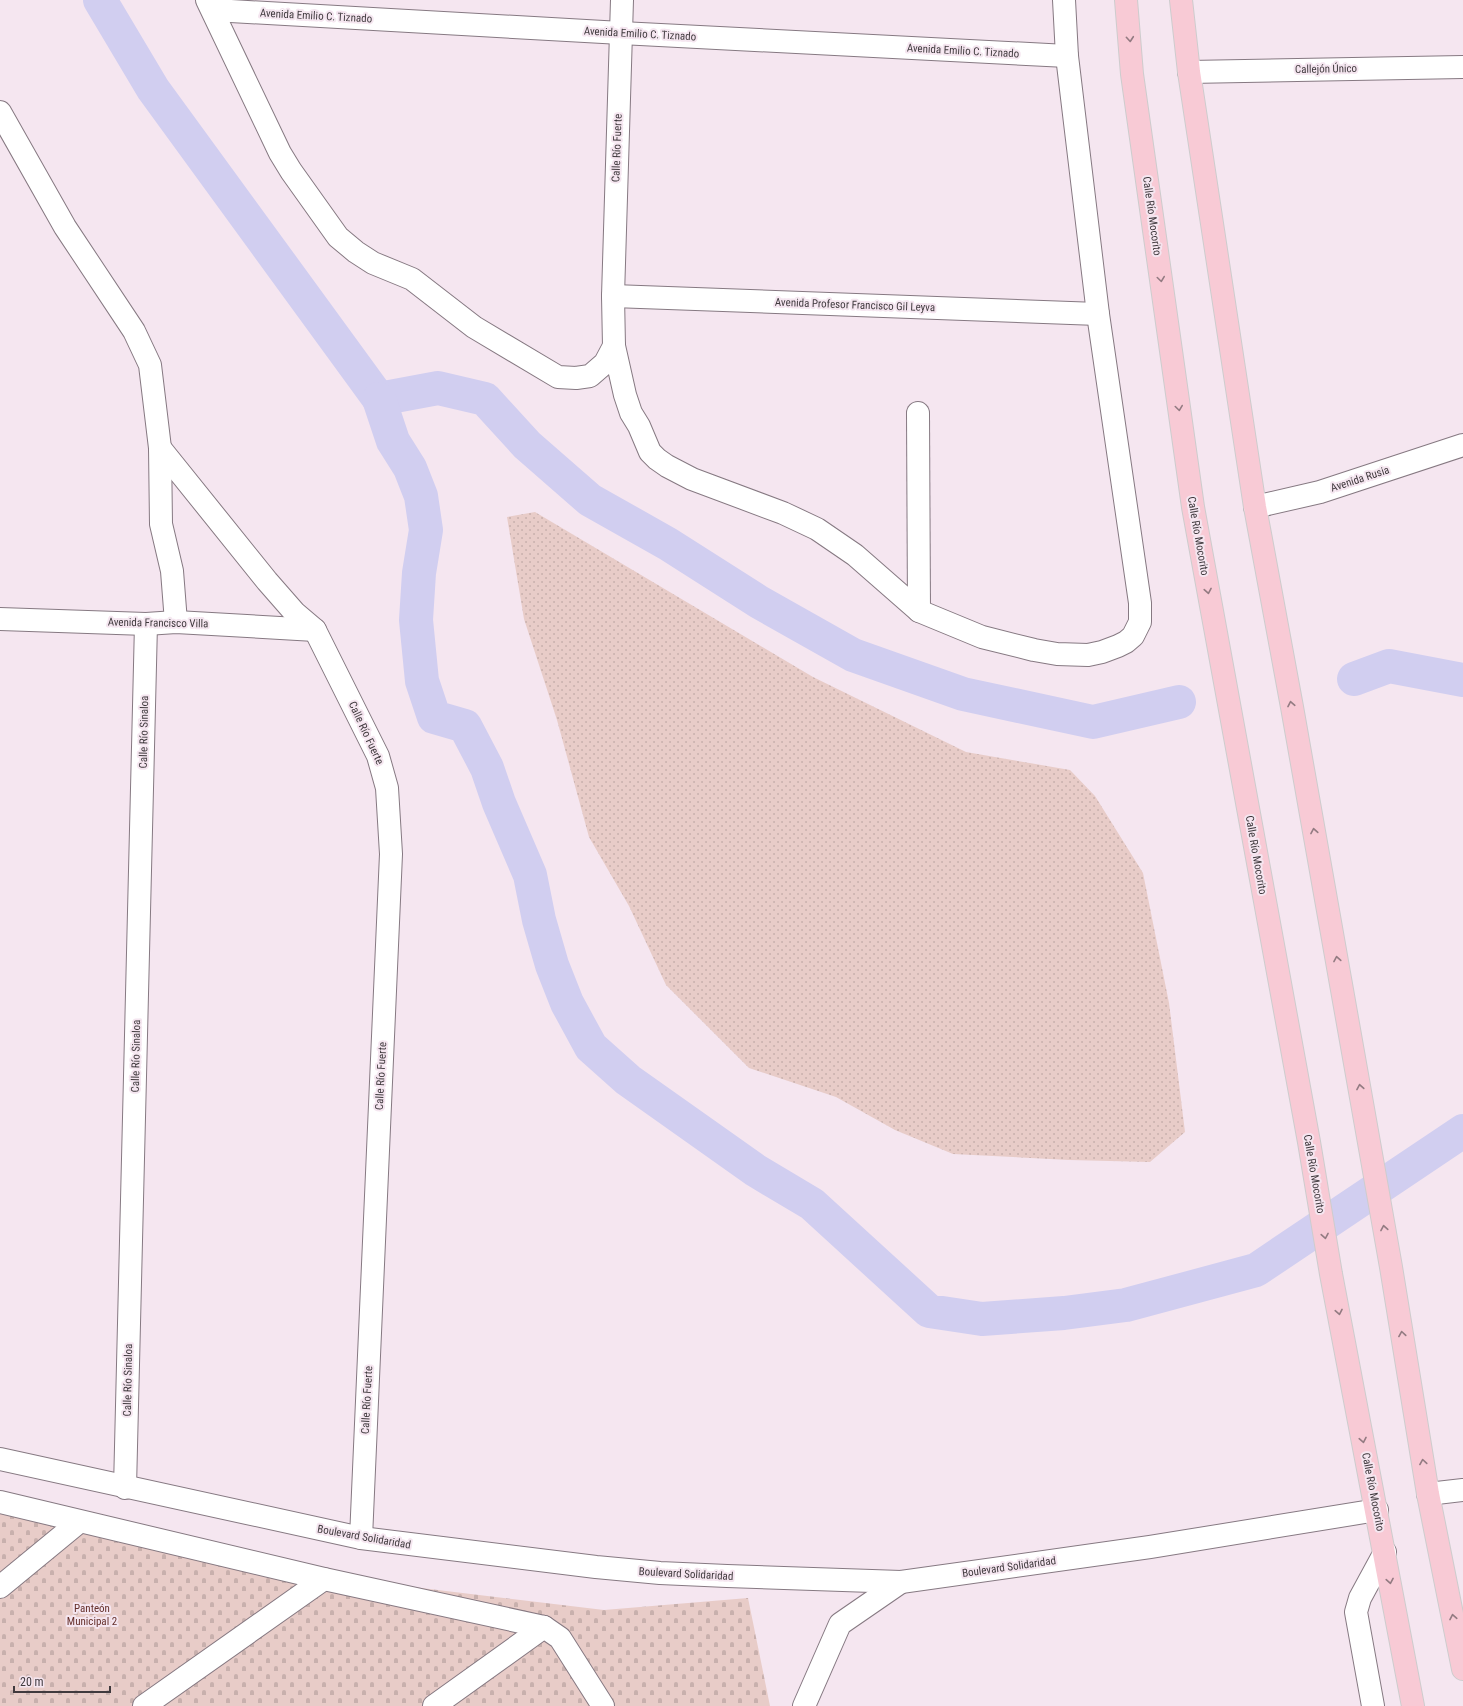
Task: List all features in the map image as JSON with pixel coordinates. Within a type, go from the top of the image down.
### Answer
[{"type":"main road","name":"Calle Río Mocorito","points":[[1126,0],[1132,74],[1193,507],[1309,1142],[1331,1274],[1414,1706]]},
{"type":"main road","points":[[1181,0],[1189,72],[1254,507],[1391,1267],[1428,1494],[1463,1669]]},
{"type":"street","name":"Calle Río Fuerte","points":[[622,0],[613,296],[614,346],[625,395],[631,413],[639,426],[650,452],[660,462],[692,479],[783,513],[817,529],[855,555],[919,611],[982,636],[1034,650],[1057,654],[1088,655],[1102,652],[1126,642],[1133,636],[1140,622],[1140,603],[1098,314],[1067,56],[1064,0]]},
{"type":"street","name":"Avenida Emilio C. Tiznado","points":[[210,5],[621,33],[1067,56]]},
{"type":"street","points":[[210,5],[237,65],[280,153],[291,171],[341,240],[373,263],[412,279],[474,327],[558,377],[576,378],[590,376],[605,364],[614,346]]},
{"type":"street","name":"Callejón Único","points":[[1189,72],[1463,67]]},
{"type":"street","points":[[0,112],[65,227],[124,314],[141,343],[150,365],[160,448],[161,524],[172,571],[176,622]]},
{"type":"street","name":"Avenida Profesor Francisco Gil Leyva","points":[[613,296],[1098,314]]},
{"type":"street","points":[[918,413],[919,611]]},
{"type":"street","name":"Avenida Rusia","points":[[1254,507],[1320,492],[1463,445]]},
{"type":"street","points":[[160,448],[266,581],[295,613],[315,630]]},
{"type":"street","name":"Avenida Francisco Villa","points":[[0,619],[146,624],[176,622],[315,630]]},
{"type":"street","name":"Calle Río Sinaloa","points":[[125,1488],[146,624]]},
{"type":"street","name":"Calle Río Fuerte","points":[[315,630],[378,756],[387,788],[390,825],[391,854],[361,1538]]},
{"type":"street","name":"Boulevard Solidaridad","points":[[0,1459],[125,1488],[361,1538],[660,1573],[901,1582],[1142,1548],[1377,1510]]},
{"type":"street","points":[[1428,1494],[1463,1490]]},
{"type":"street","points":[[0,1502],[324,1579],[544,1627],[560,1638],[603,1706]]},
{"type":"street","points":[[0,1587],[79,1522]]},
{"type":"street","points":[[1373,1706],[1356,1612],[1360,1598],[1385,1552]]},
{"type":"street","points":[[144,1706],[324,1579]]},
{"type":"street","points":[[804,1706],[840,1624],[901,1582]]},
{"type":"street","points":[[434,1706],[544,1627]]},
{"type":"green space","points":[[535,512],[813,677],[966,752],[1070,770],[1095,796],[1143,873],[1169,1003],[1185,1132],[1150,1162],[1069,1160],[953,1154],[895,1130],[836,1097],[749,1068],[666,985],[629,906],[589,837],[557,720],[524,619],[507,517]]},
{"type":"green space","name":"Panteón Municipal 2","points":[[0,1496],[347,1579],[604,1610],[748,1598],[770,1706],[0,1706]]},
{"type":"waterway","points":[[100,0],[153,89],[379,399],[438,388],[485,399],[527,445],[590,500],[668,544],[759,602],[853,655],[963,694],[1093,722],[1179,702]]},
{"type":"waterway","points":[[379,399],[393,441],[410,468],[421,496],[426,530],[419,573],[416,620],[422,681],[434,717],[465,726],[487,768],[499,803],[530,875],[539,920],[552,965],[567,1003],[591,1047],[628,1080],[755,1170],[812,1204],[929,1311],[982,1319],[1064,1313],[1126,1305],[1256,1270],[1463,1131]]},
{"type":"waterway","points":[[1354,679],[1389,666],[1463,680]]}]
